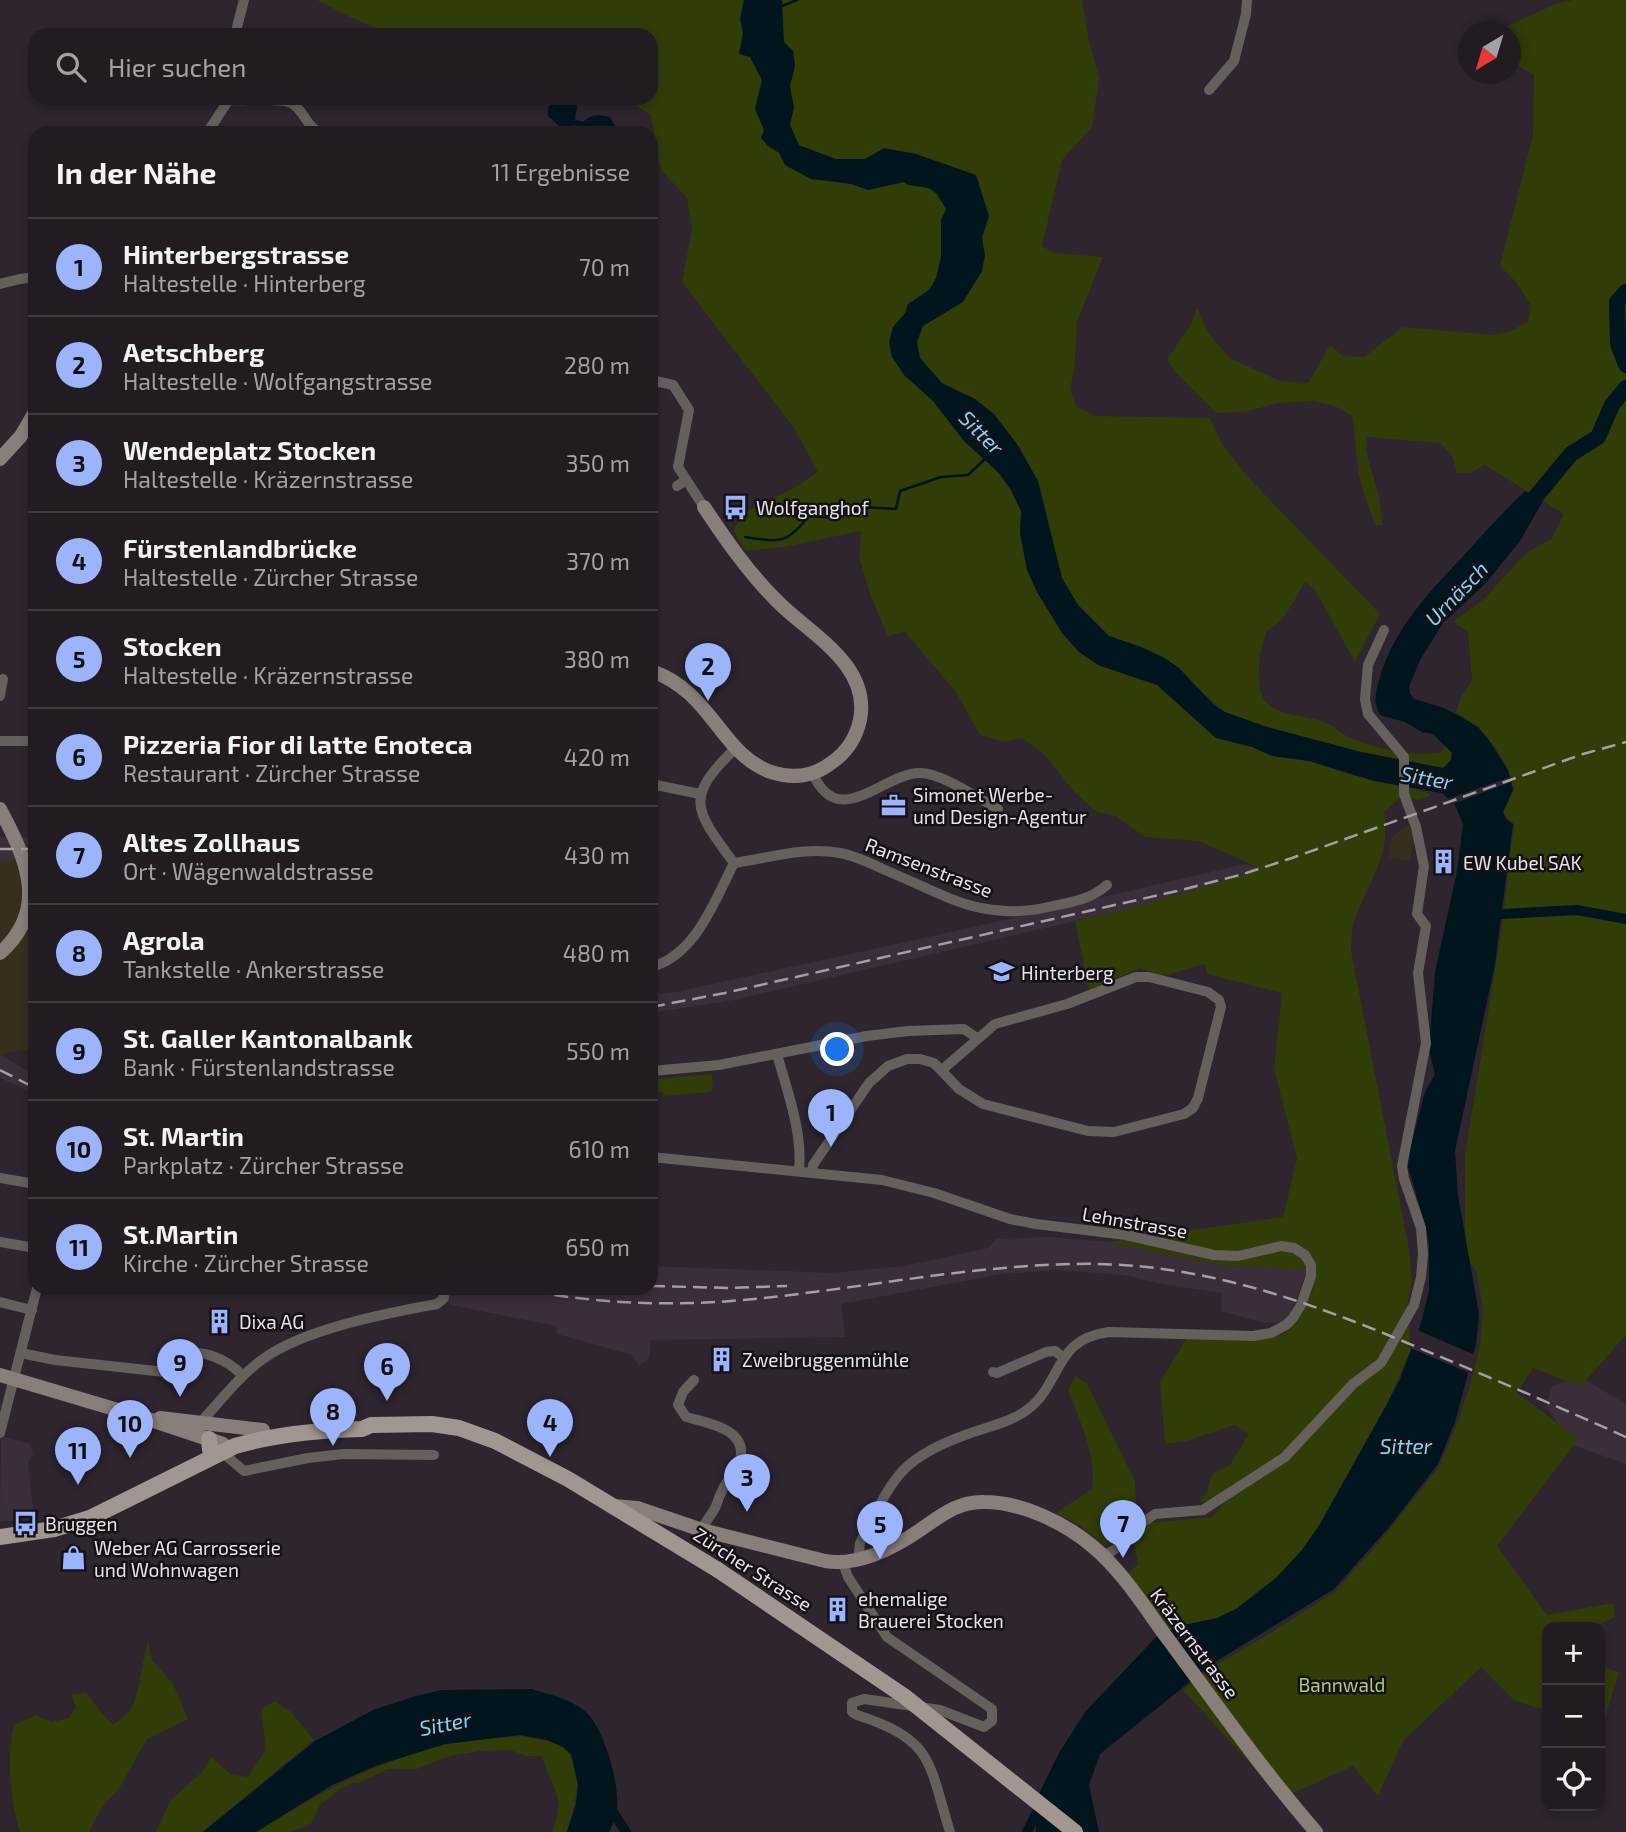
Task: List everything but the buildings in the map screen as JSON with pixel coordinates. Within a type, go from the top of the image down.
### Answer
[{"type":"main road","name":"Zürcher Strasse","points":[[0,1536],[54,1529],[90,1518],[176,1478],[220,1446],[263,1430],[360,1421],[371,1425],[432,1424],[477,1434],[537,1461],[718,1570],[904,1696],[1075,1832]]},
{"type":"main road","name":"Zürcher Strasse","points":[[220,1446],[286,1433],[362,1429],[371,1425]]},
{"type":"street","points":[[237,28],[244,0]]},
{"type":"street","points":[[1209,90],[1234,61],[1247,14],[1247,0]]},
{"type":"street","points":[[212,126],[226,105]]},
{"type":"street","points":[[293,105],[310,126]]},
{"type":"street","points":[[0,284],[28,278]]},
{"type":"street","points":[[658,382],[673,385],[689,410],[678,467],[681,483],[704,508],[756,579],[844,662],[857,682],[861,711],[853,740],[838,759],[813,774],[797,776],[773,773],[751,761],[736,748],[692,694],[672,679],[658,674]]},
{"type":"street","points":[[0,459],[28,426]]},
{"type":"street","points":[[1104,1556],[1120,1546],[1139,1525],[1155,1514],[1203,1510],[1285,1457],[1353,1384],[1381,1363],[1414,1305],[1419,1290],[1423,1254],[1420,1228],[1402,1166],[1426,1043],[1418,973],[1426,926],[1417,914],[1424,866],[1416,827],[1404,794],[1404,757],[1368,714],[1365,699],[1368,665],[1384,630]]},
{"type":"street","points":[[0,696],[3,679]]},
{"type":"street","points":[[0,741],[28,741]]},
{"type":"street","points":[[658,964],[667,961],[689,942],[734,863],[705,823],[700,794],[709,776],[736,748]]},
{"type":"street","points":[[813,774],[827,793],[850,800],[865,796],[901,777],[929,774],[998,808]]},
{"type":"street","points":[[658,785],[700,794]]},
{"type":"street","points":[[0,809],[25,862],[28,879]]},
{"type":"street","name":"Ramsenstrasse","points":[[734,863],[804,852],[840,853],[959,902],[1004,912],[1032,911],[1084,899],[1107,886]]},
{"type":"street","points":[[0,953],[18,933],[28,914]]},
{"type":"street","points":[[812,1172],[813,1165],[850,1109],[882,1070],[899,1061],[927,1061],[943,1070],[959,1090],[983,1104],[1088,1131],[1114,1132],[1184,1114],[1193,1108],[1198,1098],[1221,1007],[1219,1000],[1208,992],[1140,976],[1067,1004],[995,1024],[943,1070]]},
{"type":"street","points":[[658,1070],[719,1065],[867,1036],[908,1031],[964,1029],[977,1038]]},
{"type":"street","points":[[777,1054],[797,1132],[799,1171]]},
{"type":"street","name":"Lehnstrasse","points":[[658,1158],[882,1180],[1036,1224],[1126,1235],[1226,1256],[1288,1246],[1300,1251],[1310,1260],[1311,1276],[1298,1311],[1286,1325],[1271,1333],[1253,1336],[1109,1332],[1096,1334],[1079,1342],[1063,1357],[1043,1394],[1024,1412],[939,1444],[904,1467],[890,1486],[860,1543],[861,1558]]},
{"type":"street","points":[[0,1178],[28,1183]]},
{"type":"street","points":[[0,1241],[28,1247]]},
{"type":"street","points":[[0,1433],[7,1378],[21,1353],[35,1295]]},
{"type":"street","points":[[164,1426],[171,1424],[195,1428],[242,1376],[282,1346],[320,1332],[437,1304],[444,1295]]},
{"type":"street","points":[[0,1302],[32,1310]]},
{"type":"street","points":[[993,1372],[997,1373],[1055,1351],[1063,1357]]},
{"type":"street","points":[[21,1353],[55,1360],[174,1373],[179,1369],[184,1357],[193,1353],[220,1359],[235,1367],[242,1376]]},
{"type":"street","points":[[7,1378],[148,1419],[220,1446],[244,1471],[343,1454],[434,1455]]},
{"type":"street","points":[[694,1380],[682,1392],[678,1405],[685,1417],[731,1432],[740,1444],[741,1454],[738,1466],[702,1530]]},
{"type":"street","points":[[148,1419],[165,1417],[263,1430]]},
{"type":"street","name":"Kräzernstrasse","points":[[614,1506],[637,1508],[702,1530],[825,1561],[843,1563],[902,1541],[950,1510],[968,1503],[986,1502],[1013,1507],[1050,1520],[1080,1536],[1116,1570],[1239,1735],[1316,1832]]},
{"type":"street","name":"Kräzernstrasse","points":[[652,1530],[702,1530]]},
{"type":"street","points":[[673,1532],[680,1547]]},
{"type":"street","points":[[843,1563],[848,1577],[887,1637],[988,1705],[994,1714],[992,1721],[984,1727],[940,1710],[864,1699],[852,1703],[850,1707],[857,1716],[898,1731],[912,1740],[921,1751],[929,1763],[950,1832]]},
{"type":"shaded area","points":[[1412,825],[1414,834],[1410,861],[1388,857],[1391,839],[1402,828]]},
{"type":"shaded area","points":[[0,836],[28,837],[28,860],[0,861]]},
{"type":"shaded area","points":[[28,860],[28,1049],[0,1055],[0,861]]},
{"type":"shaded area","points":[[1245,864],[1262,869],[1140,906],[734,1000],[658,1012],[658,994],[965,929]]},
{"type":"shaded area","points":[[0,1055],[28,1071],[28,1091],[0,1078]]},
{"type":"shaded area","points":[[1051,1237],[1108,1242],[1225,1266],[1308,1269],[1291,1313],[1282,1322],[1264,1323],[1221,1311],[1222,1293],[1124,1275],[1056,1270],[1001,1274],[841,1304],[845,1337],[651,1340],[649,1358],[639,1366],[632,1355],[557,1334],[556,1326],[451,1305],[443,1295],[658,1295],[658,1266],[831,1273],[904,1266],[988,1248],[996,1239]]},
{"type":"shaded area","points":[[1577,1375],[1626,1404],[1626,1464],[1572,1445],[1546,1406],[1552,1387]]},
{"type":"shaded area","points":[[1,1436],[30,1444],[33,1455],[28,1462],[34,1518],[0,1522]]},
{"type":"green space","points":[[317,0],[1082,0],[1099,78],[1092,127],[1062,160],[1042,246],[1054,253],[1103,257],[1077,322],[1074,371],[1070,389],[1076,406],[1095,416],[1210,418],[1221,442],[1246,475],[1380,614],[1355,662],[1315,590],[1305,582],[1283,618],[1268,630],[1264,639],[1259,680],[1263,698],[1268,704],[1282,712],[1329,724],[1347,736],[1381,748],[1429,754],[1440,753],[1446,746],[1452,754],[1451,760],[1443,768],[1361,752],[1267,727],[1225,712],[1141,647],[1109,636],[1078,605],[1062,578],[1038,481],[1017,445],[990,463],[1011,490],[1021,511],[1020,533],[1027,569],[1037,592],[1062,633],[1098,665],[1157,685],[1216,738],[1252,747],[1272,756],[1309,761],[1431,796],[1419,800],[1402,796],[1384,812],[1385,842],[1382,855],[1354,922],[1351,951],[1409,1249],[1412,1281],[1407,1307],[1411,1349],[1387,1404],[1320,1524],[1302,1550],[1277,1577],[1236,1609],[1217,1618],[1163,1633],[1122,1578],[1138,1565],[1132,1529],[1106,1546],[1079,1525],[1056,1513],[1092,1489],[1090,1451],[1068,1390],[1076,1376],[1087,1384],[1135,1481],[1136,1511],[1148,1523],[1213,1517],[1225,1500],[1198,1502],[1207,1492],[1214,1473],[1230,1465],[1249,1434],[1235,1425],[1186,1441],[1165,1444],[1160,1382],[1188,1336],[1267,1338],[1286,1333],[1304,1309],[1313,1289],[1308,1269],[1225,1266],[1108,1242],[1283,1217],[1297,1158],[1274,1069],[1282,993],[1207,974],[1204,964],[1164,976],[1140,968],[1089,990],[1075,921],[1140,906],[1261,869],[1199,841],[1145,837],[1116,816],[1097,812],[1075,793],[1046,756],[1022,738],[1005,742],[980,735],[956,692],[905,632],[888,636],[871,597],[859,557],[861,531],[784,547],[746,551],[733,531],[742,514],[794,488],[818,472],[794,428],[682,282],[692,229],[687,198],[661,170],[658,126],[653,126],[651,115],[636,105],[658,105],[658,28],[377,28]]},
{"type":"green space","name":"Bannwald","points":[[1573,0],[1626,0],[1626,1335],[1581,1386],[1533,1368],[1517,1393],[1579,1439],[1497,1546],[1547,1615],[1613,1603],[1615,1617],[1604,1622],[1542,1622],[1542,1709],[1515,1701],[1481,1667],[1403,1741],[1378,1796],[1353,1766],[1282,1798],[1183,1690],[1214,1666],[1336,1591],[1439,1467],[1470,1385],[1480,1345],[1483,1310],[1477,1273],[1465,1255],[1465,1155],[1502,927],[1514,824],[1504,815],[1504,810],[1514,789],[1493,744],[1477,727],[1456,712],[1460,699],[1472,680],[1468,632],[1453,622],[1484,599],[1525,554],[1551,539],[1564,514],[1485,465],[1470,473],[1457,473],[1452,455],[1440,443],[1367,437],[1366,451],[1379,497],[1383,525],[1376,525],[1360,477],[1352,416],[1337,407],[1314,401],[1278,403],[1245,412],[1216,413],[1174,371],[1167,359],[1190,326],[1197,308],[1209,334],[1230,358],[1280,381],[1308,383],[1330,345],[1343,356],[1364,357],[1403,327],[1492,335],[1509,332],[1528,322],[1531,305],[1516,282],[1500,266],[1533,135],[1534,75],[1521,67],[1521,21],[1518,21],[1558,3]]},
{"type":"green space","points":[[712,1074],[713,1089],[710,1092],[664,1096],[663,1092],[658,1091],[658,1079]]},
{"type":"green space","points":[[148,1641],[152,1660],[173,1684],[188,1719],[147,1739],[120,1787],[101,1809],[89,1832],[20,1832],[10,1778],[10,1748],[15,1724],[36,1715],[52,1722],[69,1718],[76,1707],[71,1694],[86,1693],[113,1725],[134,1703]]},
{"type":"green space","points":[[1605,1668],[1619,1672],[1605,1715]]},
{"type":"green space","points":[[275,1701],[291,1712],[314,1740],[202,1832],[156,1832],[170,1801],[203,1771],[211,1757],[232,1775],[248,1777],[266,1749],[261,1709]]},
{"type":"green space","points":[[520,1736],[553,1743],[571,1755],[577,1776],[577,1788],[566,1832],[552,1832],[558,1800],[542,1756],[526,1756],[510,1750],[450,1756],[417,1769],[388,1769],[339,1790],[320,1805],[307,1827],[288,1832],[257,1832],[338,1785],[380,1766],[448,1744]]},
{"type":"water","name":"Sitter","points":[[744,0],[782,0],[784,42],[793,51],[795,66],[790,86],[794,107],[790,125],[799,145],[836,159],[865,159],[884,148],[916,154],[976,175],[989,216],[982,238],[985,255],[982,271],[963,302],[923,326],[917,342],[920,358],[942,383],[975,399],[994,414],[1017,444],[1038,481],[1062,578],[1078,605],[1109,636],[1163,657],[1179,668],[1214,705],[1225,712],[1267,727],[1361,752],[1443,768],[1451,760],[1452,753],[1433,734],[1380,715],[1376,706],[1376,694],[1386,661],[1394,643],[1415,611],[1510,506],[1525,491],[1543,501],[1520,541],[1485,584],[1443,623],[1420,660],[1409,687],[1410,694],[1415,699],[1444,708],[1478,727],[1508,770],[1513,790],[1503,812],[1506,819],[1513,824],[1495,964],[1455,1151],[1458,1195],[1479,1314],[1476,1344],[1455,1422],[1438,1464],[1390,1526],[1334,1589],[1212,1664],[1100,1754],[1089,1785],[1099,1832],[1036,1832],[1035,1802],[1059,1753],[1085,1712],[1158,1635],[1184,1625],[1217,1618],[1236,1609],[1277,1577],[1302,1550],[1320,1524],[1387,1404],[1400,1379],[1421,1323],[1429,1291],[1429,1245],[1408,1167],[1409,1152],[1425,1092],[1435,1074],[1429,1050],[1435,972],[1457,871],[1463,824],[1455,805],[1442,793],[1374,781],[1309,761],[1272,756],[1252,747],[1216,738],[1157,685],[1098,665],[1079,652],[1062,633],[1027,570],[1020,533],[1021,511],[1011,490],[1000,474],[964,441],[933,401],[904,375],[892,357],[889,342],[893,327],[905,313],[908,304],[929,290],[936,278],[941,257],[941,220],[946,209],[937,194],[929,188],[904,182],[868,190],[851,184],[811,179],[785,165],[779,153],[761,138],[764,130],[755,109],[762,80],[750,57],[739,54],[743,32],[740,19]]},
{"type":"water","points":[[577,105],[575,119],[583,122],[589,117],[602,115],[610,117],[615,126],[559,126],[548,116],[548,107]]},
{"type":"water","name":"Sitter","points":[[532,1689],[575,1704],[594,1722],[611,1762],[617,1792],[616,1817],[609,1832],[567,1832],[576,1804],[578,1785],[571,1754],[547,1740],[520,1735],[445,1744],[375,1766],[332,1785],[256,1832],[203,1832],[315,1741],[373,1710],[442,1690]]},
{"type":"pier","points":[[1513,776],[1514,781],[1450,805],[1445,800]]},
{"type":"pier","points":[[1415,1329],[1477,1356],[1472,1374],[1408,1347]]},
{"type":"waterway","points":[[780,7],[797,0]]},
{"type":"waterway","name":"Urnäsch","points":[[1626,292],[1617,302],[1618,344],[1626,365]]},
{"type":"waterway","name":"Urnäsch","points":[[1525,514],[1533,500],[1571,454],[1598,437],[1612,405],[1626,388]]},
{"type":"waterway","points":[[745,537],[782,539],[794,532],[809,516],[837,518],[862,507],[896,509],[900,491],[941,477],[968,475],[986,458]]},
{"type":"waterway","points":[[1491,912],[1503,914],[1577,910],[1626,919]]},
{"type":"waterway","points":[[609,1806],[626,1832]]},
{"type":"waterway","points":[[1027,1832],[1036,1814]]},
{"type":"railway","points":[[658,1006],[725,993],[1240,875],[1583,754],[1626,742]]},
{"type":"railway","points":[[0,849],[28,849]]},
{"type":"railway","points":[[0,1070],[28,1084]]},
{"type":"railway","points":[[558,1295],[628,1302],[685,1303],[785,1296],[1033,1266],[1123,1265],[1170,1270],[1260,1290],[1348,1319],[1626,1437]]},
{"type":"railway","points":[[658,1286],[787,1286]]},
{"type":"place","name":"Wolfganghof","points":[[736,507]]},
{"type":"place","name":"Aetschberg","points":[[708,701]]},
{"type":"place","name":"Simonet Werbe- und Design-Agentur","points":[[893,805]]},
{"type":"place","name":"EW Kubel SAK","points":[[1443,862]]},
{"type":"place","name":"Hinterberg","points":[[1001,972]]},
{"type":"place","name":"Hinterbergstrasse","points":[[831,1147]]},
{"type":"place","name":"Dixa AG","points":[[219,1321]]},
{"type":"place","name":"Zweibruggenmühle","points":[[722,1359]]},
{"type":"place","name":"St. Galler Kantonalbank","points":[[180,1397]]},
{"type":"place","name":"Pizzeria Fior di latte Enoteca","points":[[387,1401]]},
{"type":"place","name":"Agrola","points":[[333,1446]]},
{"type":"place","name":"Fürstenlandbrücke","points":[[550,1457]]},
{"type":"place","name":"St. Martin","points":[[130,1458]]},
{"type":"place","name":"St.Martin","points":[[78,1485]]},
{"type":"place","name":"Wendeplatz Stocken","points":[[747,1512]]},
{"type":"place","name":"Bruggen","points":[[25,1523]]},
{"type":"place","name":"Weber AG Carrosserie und Wohnwagen","points":[[74,1558]]},
{"type":"place","name":"Altes Zollhaus","points":[[1123,1558]]},
{"type":"place","name":"Stocken","points":[[880,1559]]},
{"type":"place","name":"ehemalige Brauerei Stocken","points":[[838,1609]]}]
